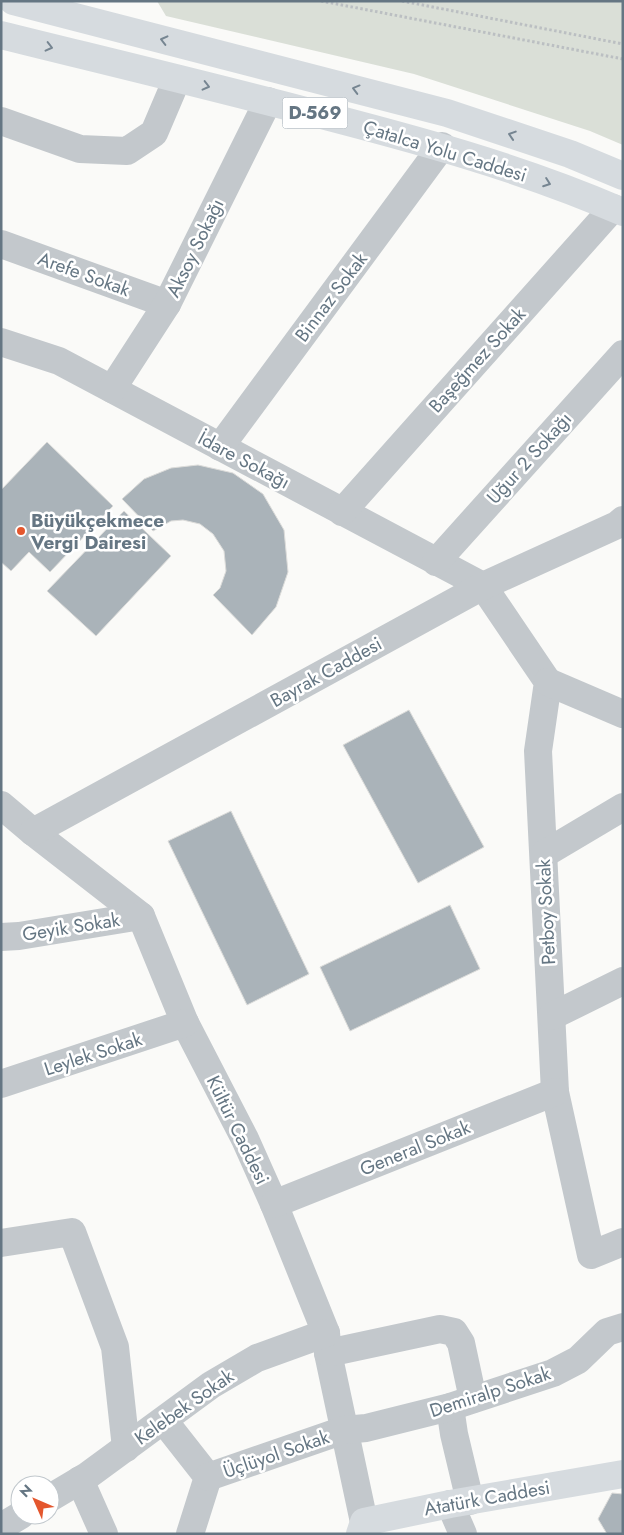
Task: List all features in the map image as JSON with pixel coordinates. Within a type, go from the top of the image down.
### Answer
[{"type":"main road","name":"Çatalca Yolu Caddesi","points":[[13,1],[447,113],[570,154],[623,176]]},
{"type":"main road","name":"Çatalca Yolu Caddesi","points":[[1,35],[442,146],[507,168],[618,210]]},
{"type":"main road","name":"Atatürk Caddesi","points":[[362,1528],[460,1503],[623,1474]]},
{"type":"street","points":[[1,121],[80,149],[126,151],[154,133],[177,79]]},
{"type":"street","name":"Aksoy Sokağı","points":[[112,389],[168,304],[268,101]]},
{"type":"street","name":"Binnaz Sokak","points":[[220,447],[442,146]]},
{"type":"street","name":"Başeğmez Sokak","points":[[342,512],[618,210]]},
{"type":"street","name":"Arefe Sokak","points":[[1,244],[168,304]]},
{"type":"street","name":"İdare Sokağı","points":[[1,342],[59,361],[483,586]]},
{"type":"street","name":"Uğur 2 Sokağı","points":[[436,562],[623,354]]},
{"type":"street","name":"Bayrak Caddesi","points":[[33,832],[483,586],[621,525]]},
{"type":"street","points":[[483,586],[548,682],[623,714]]},
{"type":"street","name":"Petboy Sokak","points":[[548,682],[538,752],[555,1092],[591,1255],[623,1242]]},
{"type":"street","name":"Kültür Caddesi","points":[[1,805],[141,916],[185,1023],[245,1139],[274,1204],[327,1343],[362,1528]]},
{"type":"street","points":[[544,854],[623,807]]},
{"type":"street","name":"Geyik Sokak","points":[[1,937],[19,936],[141,916]]},
{"type":"street","points":[[552,1016],[623,981]]},
{"type":"street","name":"Leylek Sokak","points":[[1,1084],[185,1023]]},
{"type":"street","name":"General Sokak","points":[[274,1204],[555,1092]]},
{"type":"street","points":[[1,1243],[72,1232],[115,1347],[126,1448]]},
{"type":"street","name":"Demiralp Sokak","points":[[344,1430],[366,1428],[462,1403],[553,1373],[578,1360],[607,1332],[623,1327]]},
{"type":"street","name":"Kelebek Sokak","points":[[60,1492],[126,1448],[210,1385],[256,1358],[327,1343],[440,1329],[454,1332],[461,1343],[462,1403]]},
{"type":"street","points":[[462,1403],[454,1434],[463,1534]]},
{"type":"street","name":"Üçlüyol Sokak","points":[[164,1420],[208,1477]]},
{"type":"street","name":"Üçlüyol Sokak","points":[[208,1477],[344,1430]]},
{"type":"street","name":"Üçlüyol Sokak","points":[[190,1534],[208,1477]]},
{"type":"street","points":[[80,1480],[104,1534]]},
{"type":"path","points":[[321,1],[623,59]]},
{"type":"path","points":[[402,1],[623,44]]},
{"type":"shaded area","points":[[157,1],[623,1],[623,145],[590,131],[414,74],[166,16]]},
{"type":"building","points":[[47,442],[113,506],[50,572],[29,552],[11,571],[1,562],[1,490]]},
{"type":"building","points":[[198,465],[233,473],[263,494],[284,530],[288,572],[276,607],[252,635],[213,595],[220,588],[226,571],[224,551],[213,534],[200,524],[183,520],[171,521],[153,531],[122,499],[144,479],[171,468]]},
{"type":"building","points":[[124,511],[171,556],[96,636],[47,591]]},
{"type":"building","points":[[409,710],[484,847],[418,883],[343,745]]},
{"type":"building","points":[[231,811],[309,974],[247,1005],[168,841]]},
{"type":"building","points":[[450,905],[480,969],[350,1031],[320,967]]},
{"type":"building","points":[[612,1493],[623,1494],[623,1534],[607,1534],[598,1519]]},
{"type":"place","name":"Büyükçekmece Vergi Dairesi","points":[[21,531]]}]
